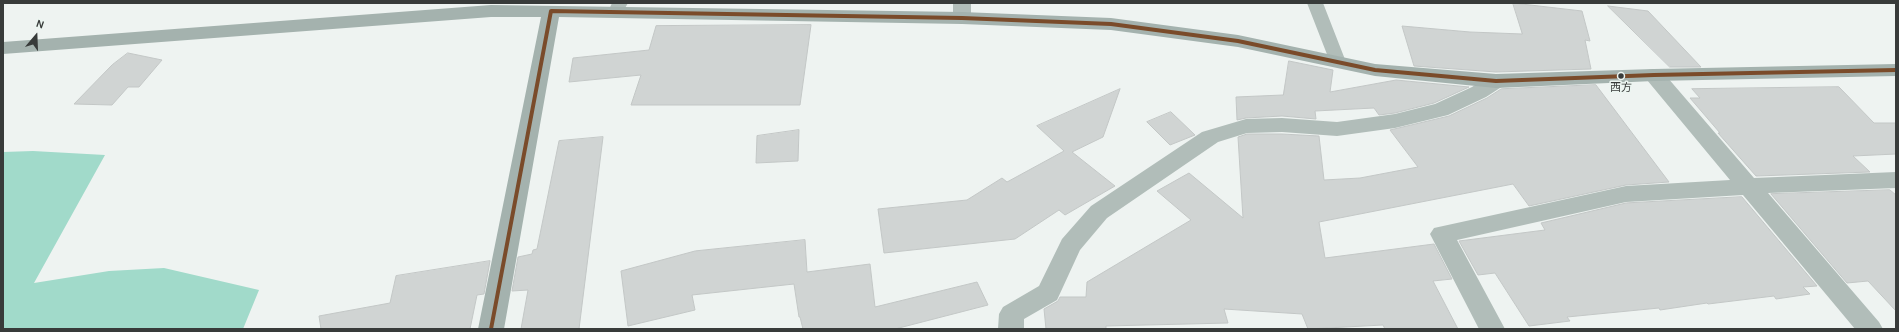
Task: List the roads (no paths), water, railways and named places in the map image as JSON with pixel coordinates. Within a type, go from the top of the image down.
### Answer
[{"type":"street","points":[[491,329],[537,8]]},
{"type":"street","points":[[3,48],[537,8],[962,10],[1165,30],[1238,41],[1382,71],[1496,81],[1654,75],[1896,70]]},
{"type":"street","points":[[1654,75],[1748,186],[1864,328]]},
{"type":"street","points":[[1010,329],[1012,314],[1048,293],[1070,245],[1099,212],[1210,137],[1246,126],[1282,125],[1337,129],[1395,121],[1441,110],[1479,92],[1496,81]]},
{"type":"street","points":[[1492,329],[1442,234],[1626,194],[1748,186],[1896,180]]},
{"type":"lane","points":[[1315,3],[1338,62]]},
{"type":"place","name":"西方","points":[[1621,76]]}]
